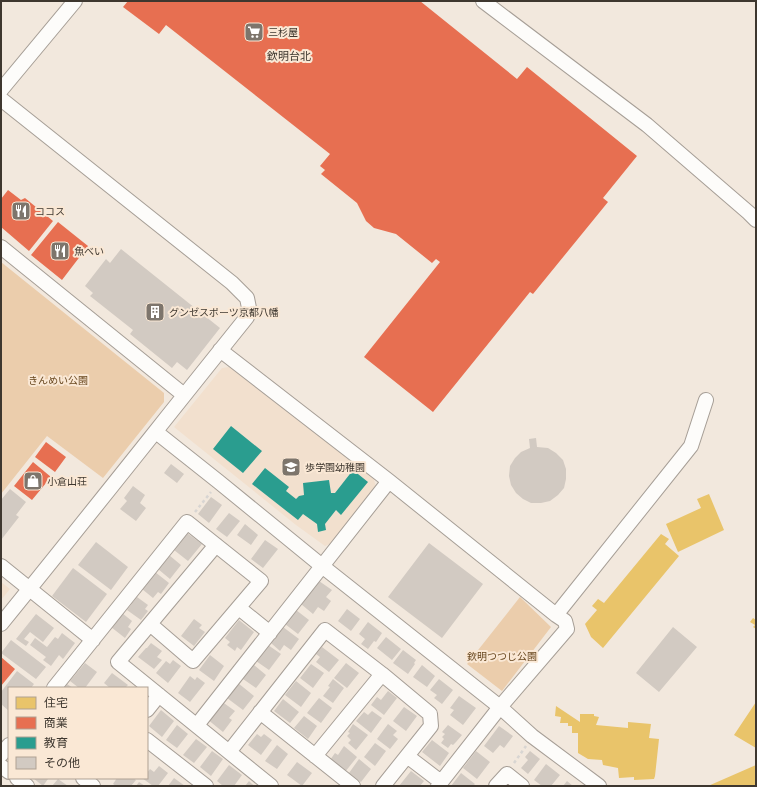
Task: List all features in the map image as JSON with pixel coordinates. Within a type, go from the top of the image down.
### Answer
[{"type":"street","points":[[1,90],[75,1]]},
{"type":"street","points":[[483,1],[647,125],[756,220]]},
{"type":"street","points":[[1,99],[232,283],[247,298],[249,308],[247,317],[1,624]]},
{"type":"street","points":[[1,247],[184,395]]},
{"type":"street","points":[[220,350],[389,481],[556,616],[565,621],[567,629],[500,707],[439,784],[407,756]]},
{"type":"street","points":[[556,616],[691,446],[706,400]]},
{"type":"street","points":[[156,432],[500,707],[532,736],[599,786]]},
{"type":"street","points":[[197,725],[389,481]]},
{"type":"street","points":[[55,687],[187,522],[261,582],[193,661],[150,624]]},
{"type":"street","points":[[216,545],[118,662],[271,786]]},
{"type":"street","points":[[1,566],[93,640]]},
{"type":"street","points":[[239,608],[270,633]]},
{"type":"street","points":[[229,752],[325,630],[382,674],[430,714],[431,726],[383,786]]},
{"type":"street","points":[[315,756],[382,674]]},
{"type":"street","points":[[148,709],[159,695]]},
{"type":"street","points":[[260,712],[353,786]]},
{"type":"street","points":[[148,741],[206,786]]},
{"type":"street","points":[[1,755],[8,746]]},
{"type":"street","points":[[496,786],[507,774],[522,786]]},
{"type":"street","points":[[17,779],[27,786]]},
{"type":"street","points":[[84,779],[93,786]]},
{"type":"path","points":[[187,522],[219,482]]},
{"type":"path","points":[[507,774],[532,736]]},
{"type":"shaded area","name":"歩学園幼稚園","points":[[229,367],[374,479],[376,488],[332,543],[325,546],[296,525],[174,427],[222,368]]},
{"type":"shaded area","points":[[1,582],[10,589],[1,600]]},
{"type":"green space","name":"きんめい公園","points":[[1,262],[164,393],[164,402],[103,478],[47,436],[1,494]]},
{"type":"green space","name":"欽明つつじ公園","points":[[520,597],[551,627],[502,691],[467,664]]},
{"type":"building: 住宅","points":[[709,494],[724,530],[678,552],[666,524],[701,508],[697,499]]},
{"type":"building: 住宅","points":[[661,534],[669,539],[665,544],[679,556],[603,648],[591,637],[585,624],[597,610],[592,606],[598,599],[604,603]]},
{"type":"building: 住宅","points":[[753,618],[756,620],[756,629],[753,627],[755,625],[750,622]]},
{"type":"building: 住宅","points":[[756,702],[756,748],[734,735]]},
{"type":"building: 住宅","points":[[556,706],[580,722],[580,714],[594,714],[594,716],[599,717],[596,725],[628,728],[628,722],[651,724],[649,738],[659,739],[654,779],[634,780],[634,777],[619,778],[618,768],[603,765],[602,760],[588,759],[578,753],[578,733],[572,733],[572,726],[568,726],[568,723],[560,723],[561,717],[555,716]]},
{"type":"building: 住宅","points":[[756,765],[756,786],[708,786]]},
{"type":"building: 商業","points":[[128,1],[420,1],[517,79],[527,67],[637,156],[603,198],[608,202],[533,294],[530,292],[433,412],[364,357],[440,262],[436,259],[432,263],[396,234],[374,228],[366,221],[357,203],[321,174],[325,170],[320,166],[330,154],[166,25],[159,34],[123,7]]},
{"type":"building: 商業","name":"ココス","points":[[8,190],[21,200],[25,198],[53,221],[29,251],[1,227],[1,199]]},
{"type":"building: 商業","name":"魚べい","points":[[58,222],[88,246],[62,280],[31,255]]},
{"type":"building: 商業","points":[[46,442],[66,457],[55,472],[35,457]]},
{"type":"building: 商業","name":"小倉山荘","points":[[33,462],[51,477],[32,500],[14,486]]},
{"type":"building: 商業","points":[[1,657],[15,669],[1,686]]},
{"type":"building: 教育","points":[[231,426],[262,451],[243,473],[213,449]]},
{"type":"building: 教育","points":[[265,468],[289,487],[286,491],[296,499],[299,496],[304,495],[303,483],[329,480],[331,493],[335,493],[353,470],[368,482],[341,515],[336,510],[325,524],[326,530],[318,532],[317,524],[303,514],[298,520],[252,484]]},
{"type":"building: その他","name":"グンゼスポーツ京都八幡","points":[[121,249],[220,328],[187,370],[177,362],[172,368],[130,334],[133,330],[90,296],[93,293],[85,286],[106,259],[110,263]]},
{"type":"building: その他","points":[[536,438],[537,447],[548,448],[563,460],[566,469],[566,479],[564,488],[550,501],[531,503],[516,493],[511,485],[509,476],[510,466],[515,458],[521,452],[530,448],[529,439]]},
{"type":"building: その他","points":[[171,464],[184,474],[177,483],[164,473]]},
{"type":"building: その他","points":[[133,486],[145,495],[140,503],[146,508],[136,521],[120,509],[127,501],[124,498]]},
{"type":"building: その他","points":[[10,489],[26,502],[16,515],[19,517],[1,540],[1,500]]},
{"type":"building: その他","points":[[211,497],[222,505],[209,523],[198,514]]},
{"type":"building: その他","points":[[229,513],[240,521],[227,537],[216,529]]},
{"type":"building: その他","points":[[245,524],[258,535],[251,545],[237,535]]},
{"type":"building: その他","points":[[187,533],[202,544],[188,561],[174,550]]},
{"type":"building: その他","points":[[265,540],[278,549],[263,568],[251,559]]},
{"type":"building: その他","points":[[96,542],[128,567],[111,590],[78,565]]},
{"type":"building: その他","points":[[429,543],[483,584],[442,638],[388,597]]},
{"type":"building: その他","points":[[169,555],[181,565],[170,579],[158,569]]},
{"type":"building: その他","points":[[73,568],[107,594],[86,622],[52,596]]},
{"type":"building: その他","points":[[155,572],[169,583],[161,594],[158,592],[153,598],[142,589]]},
{"type":"building: その他","points":[[319,581],[332,590],[326,597],[331,601],[324,611],[318,607],[313,614],[301,604]]},
{"type":"building: その他","points":[[137,597],[148,605],[145,609],[148,611],[141,620],[127,610]]},
{"type":"building: その他","points":[[347,609],[360,619],[351,631],[338,621]]},
{"type":"building: その他","points":[[296,610],[309,620],[298,634],[285,624]]},
{"type":"building: その他","points":[[122,613],[132,621],[128,627],[131,629],[125,638],[111,627]]},
{"type":"building: その他","points":[[36,614],[54,628],[43,642],[30,632],[24,639],[29,642],[26,646],[16,639]]},
{"type":"building: その他","points":[[194,619],[202,625],[199,628],[205,632],[194,646],[181,636]]},
{"type":"building: その他","points":[[239,620],[254,632],[241,650],[237,647],[235,651],[227,645],[230,642],[225,638]]},
{"type":"building: その他","points":[[368,622],[382,633],[376,642],[374,641],[368,649],[361,644],[365,639],[359,634]]},
{"type":"building: その他","points":[[283,627],[299,639],[291,650],[284,645],[280,651],[271,643]]},
{"type":"building: その他","points":[[673,627],[697,647],[659,692],[636,673]]},
{"type":"building: その他","points":[[62,633],[75,643],[63,659],[59,655],[51,666],[43,660],[46,657],[30,645],[35,638],[47,647],[55,637],[58,639]]},
{"type":"building: その他","points":[[386,637],[401,649],[392,660],[377,648]]},
{"type":"building: その他","points":[[11,640],[46,667],[36,679],[1,653]]},
{"type":"building: その他","points":[[151,643],[162,651],[157,657],[162,660],[154,669],[138,657]]},
{"type":"building: その他","points":[[268,645],[281,654],[269,670],[256,661]]},
{"type":"building: その他","points":[[322,647],[339,660],[329,672],[316,662],[320,657],[316,654]]},
{"type":"building: その他","points":[[403,650],[416,660],[408,674],[393,663]]},
{"type":"building: その他","points":[[210,655],[224,666],[214,681],[199,670]]},
{"type":"building: その他","points":[[173,660],[181,666],[168,683],[156,673],[166,661],[170,664]]},
{"type":"building: その他","points":[[85,663],[97,672],[86,687],[78,687],[70,681]]},
{"type":"building: その他","points":[[346,663],[359,673],[347,688],[334,678]]},
{"type":"building: その他","points":[[311,664],[324,673],[313,688],[300,678]]},
{"type":"building: その他","points":[[254,665],[266,675],[256,688],[243,679]]},
{"type":"building: その他","points":[[422,665],[435,676],[427,687],[413,677]]},
{"type":"building: その他","points":[[17,671],[34,684],[32,687],[8,687],[8,710],[1,704],[1,692]]},
{"type":"building: その他","points":[[112,673],[128,685],[126,687],[109,687],[104,683]]},
{"type":"building: その他","points":[[190,676],[195,680],[197,677],[205,683],[190,702],[178,693]]},
{"type":"building: その他","points":[[333,679],[344,688],[333,703],[323,696],[330,687],[328,686]]},
{"type":"building: その他","points":[[439,679],[453,690],[442,704],[434,698],[437,695],[430,690]]},
{"type":"building: その他","points":[[296,681],[311,693],[301,707],[285,695]]},
{"type":"building: その他","points":[[238,683],[254,696],[243,710],[227,698]]},
{"type":"building: その他","points":[[67,684],[72,687],[65,687]]},
{"type":"building: その他","points":[[388,691],[397,698],[384,715],[371,705],[377,697],[381,700]]},
{"type":"building: その他","points":[[459,696],[476,708],[463,725],[450,715],[454,710],[450,708]]},
{"type":"building: その他","points":[[319,698],[332,708],[321,723],[307,713]]},
{"type":"building: その他","points":[[283,699],[299,712],[290,723],[274,711]]},
{"type":"building: その他","points":[[221,701],[235,711],[229,718],[232,720],[223,732],[207,719]]},
{"type":"building: その他","points":[[404,707],[417,716],[406,731],[393,721]]},
{"type":"building: その他","points":[[161,710],[174,721],[162,737],[149,726]]},
{"type":"building: その他","points":[[372,711],[382,718],[371,733],[356,721],[364,712],[368,715]]},
{"type":"building: その他","points":[[304,716],[317,726],[308,739],[294,728]]},
{"type":"building: その他","points":[[353,724],[368,735],[356,750],[348,743],[351,740],[347,736],[350,733],[348,732]]},
{"type":"building: その他","points":[[388,724],[397,731],[393,735],[398,739],[390,749],[377,739]]},
{"type":"building: その他","points":[[177,725],[188,734],[177,748],[166,740]]},
{"type":"building: その他","points":[[448,725],[462,735],[453,745],[451,744],[448,748],[441,743],[444,739],[442,737],[445,734],[442,732]]},
{"type":"building: その他","points":[[499,726],[513,736],[504,748],[500,745],[493,753],[484,746]]},
{"type":"building: その他","points":[[257,734],[261,737],[264,734],[272,740],[261,755],[248,745]]},
{"type":"building: その他","points":[[196,739],[207,747],[194,763],[183,755]]},
{"type":"building: その他","points":[[432,740],[449,753],[440,766],[422,752]]},
{"type":"building: その他","points":[[375,743],[386,751],[375,766],[364,757]]},
{"type":"building: その他","points":[[277,745],[288,754],[277,769],[265,761]]},
{"type":"building: その他","points":[[344,746],[357,757],[345,772],[330,760],[335,753],[338,755]]},
{"type":"building: その他","points":[[212,751],[223,759],[211,776],[200,767]]},
{"type":"building: その他","points":[[476,751],[490,762],[477,779],[463,768]]},
{"type":"building: その他","points":[[530,751],[540,759],[528,774],[521,768],[528,760],[525,757]]},
{"type":"building: その他","points":[[359,759],[371,769],[361,782],[349,773]]},
{"type":"building: その他","points":[[297,762],[312,773],[302,786],[287,775]]},
{"type":"building: その他","points":[[546,764],[560,775],[551,786],[542,786],[534,780]]},
{"type":"building: その他","points":[[229,765],[242,775],[234,786],[223,786],[217,781]]},
{"type":"building: その他","points":[[159,766],[168,773],[158,786],[153,786],[143,779],[148,779],[148,772],[150,769],[154,772]]},
{"type":"building: その他","points":[[411,771],[424,781],[420,786],[399,786]]},
{"type":"building: その他","points":[[461,773],[475,784],[473,786],[451,786]]},
{"type":"building: その他","points":[[174,778],[185,786],[168,786]]},
{"type":"building: その他","points":[[34,779],[48,779],[43,786]]},
{"type":"building: その他","points":[[58,779],[68,786],[52,786]]},
{"type":"building: その他","points":[[116,779],[136,780],[131,786],[116,786],[113,784]]},
{"type":"building: その他","points":[[249,781],[252,784],[255,786],[245,786]]},
{"type":"building: その他","points":[[567,781],[573,786],[563,786]]},
{"type":"building: その他","points":[[139,782],[145,786],[136,786]]},
{"type":"place","name":"三杉屋","points":[[254,32]]},
{"type":"place","name":"ココス","points":[[21,211]]},
{"type":"place","name":"魚べい","points":[[60,251]]},
{"type":"place","name":"グンゼスポーツ京都八幡","points":[[155,312]]},
{"type":"place","name":"歩学園幼稚園","points":[[291,467]]},
{"type":"place","name":"小倉山荘","points":[[33,481]]},
{"type":"district","name":"欽明台北","points":[[289,56]]}]
